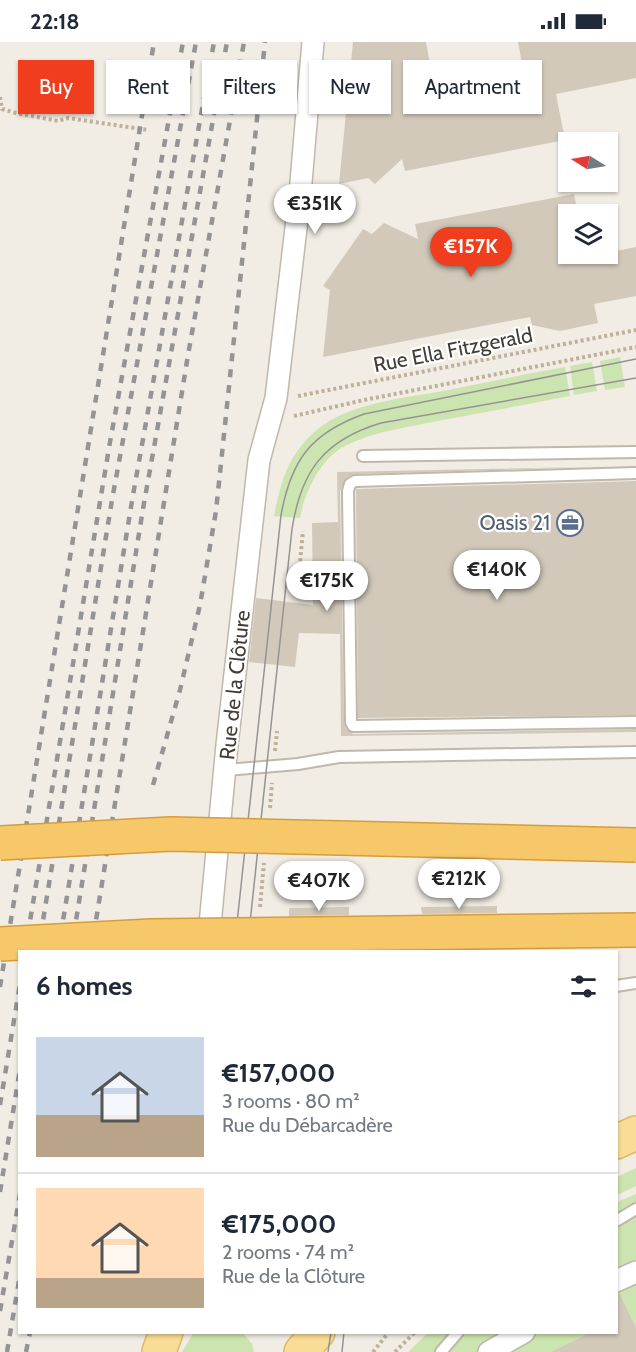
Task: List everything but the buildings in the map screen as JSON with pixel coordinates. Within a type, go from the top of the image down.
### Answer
[{"type":"highway","points":[[0,843],[171,834],[636,845]]},
{"type":"highway","points":[[0,944],[151,936],[636,930]]},
{"type":"main road","points":[[618,1141],[636,1133]]},
{"type":"main road","points":[[159,1352],[165,1334]]},
{"type":"street","name":"Rue de la Clôture","points":[[207,950],[259,460],[276,398],[300,194],[313,42]]},
{"type":"street","points":[[489,1352],[520,1334]]},
{"type":"lane","points":[[363,456],[636,452]]},
{"type":"lane","points":[[636,473],[355,481],[350,484],[348,491],[351,722],[353,726],[636,722]]},
{"type":"lane","points":[[226,770],[298,764],[339,757],[636,752]]},
{"type":"lane","points":[[618,986],[636,983]]},
{"type":"lane","points":[[618,1220],[636,1209]]},
{"type":"lane","points":[[441,1352],[456,1334]]},
{"type":"path","points":[[0,97],[2,109],[16,113],[58,121],[68,118],[148,130]]},
{"type":"path","name":"Rue Ella Fitzgerald","points":[[276,398],[295,397],[636,330]]},
{"type":"path","points":[[312,412],[636,347]]},
{"type":"path","points":[[299,573],[303,531]]},
{"type":"path","points":[[373,1352],[387,1334]]},
{"type":"path","points":[[395,1352],[414,1334]]},
{"type":"green space","points":[[620,357],[625,387],[605,390],[600,361]]},
{"type":"green space","points":[[592,362],[597,391],[574,395],[570,366]]},
{"type":"green space","points":[[565,367],[570,396],[388,431],[348,445],[337,451],[323,465],[308,491],[300,518],[274,516],[282,484],[294,456],[308,438],[322,426],[338,417],[355,409],[392,400]]},
{"type":"green space","points":[[636,1168],[636,1186],[618,1195],[618,1177]]},
{"type":"green space","points":[[636,1194],[636,1352],[408,1352],[427,1334],[618,1334],[618,1202]]},
{"type":"green space","points":[[193,1334],[244,1334],[252,1344],[254,1352],[182,1352]]},
{"type":"tram line","points":[[234,950],[281,515],[291,479],[306,451],[330,430],[364,414],[636,359]]},
{"type":"tram line","points":[[247,950],[292,529],[296,508],[309,474],[318,461],[344,439],[381,423],[636,378]]},
{"type":"tram line","points":[[328,1352],[331,1334]]},
{"type":"tram line","points":[[342,1352],[344,1334]]},
{"type":"railway","points":[[0,987],[154,42]]},
{"type":"railway","points":[[25,950],[110,442],[183,42]]},
{"type":"railway","points":[[38,950],[112,500],[196,42]]},
{"type":"railway","points":[[58,950],[133,495],[214,42]]},
{"type":"railway","points":[[71,950],[144,503],[227,42]]},
{"type":"railway","points":[[91,950],[188,355],[244,42]]},
{"type":"railway","points":[[153,785],[180,690],[200,605],[216,511],[265,42]]},
{"type":"railway","points":[[0,1105],[18,996]]},
{"type":"railway","points":[[0,1192],[18,1081]]},
{"type":"railway","points":[[0,1311],[18,1206]]},
{"type":"railway","points":[[7,1352],[18,1287]]},
{"type":"railway","points":[[26,1352],[30,1334]]},
{"type":"place","name":"Oasis 21","points":[[570,523]]}]
